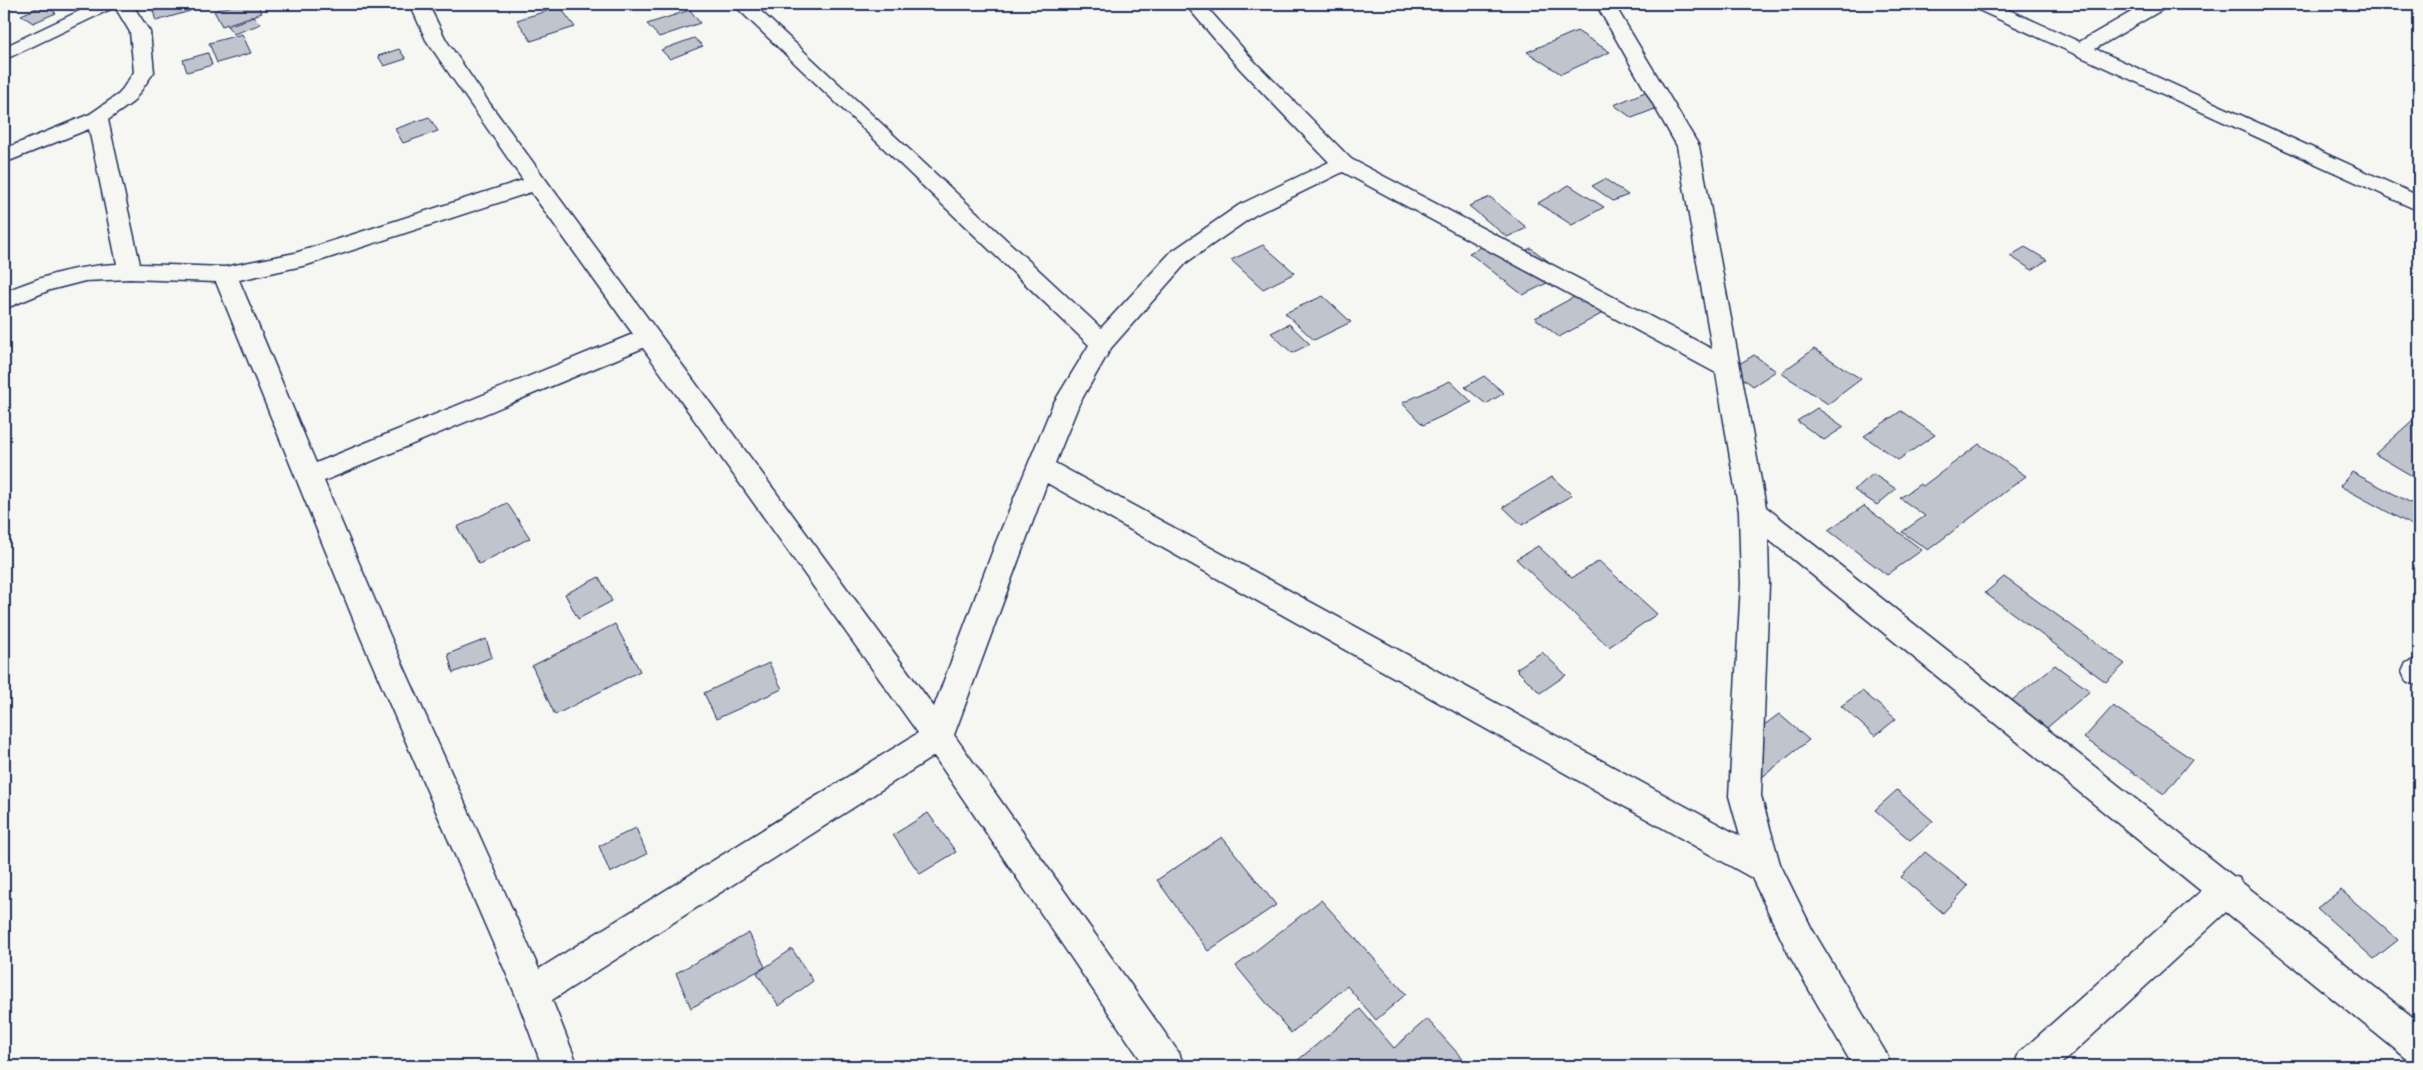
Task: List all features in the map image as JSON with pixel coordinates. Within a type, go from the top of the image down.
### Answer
[{"type":"street","points":[[4,54],[108,4]]},
{"type":"street","points":[[4,157],[97,118],[126,98],[144,72],[140,32],[123,4]]},
{"type":"street","points":[[419,4],[436,40],[536,183],[938,737],[1166,1066]]},
{"type":"street","points":[[742,4],[1102,343]]},
{"type":"street","points":[[1194,4],[1247,65],[1343,164],[1727,368]]},
{"type":"street","points":[[1605,4],[1688,146],[1753,512],[1755,584],[1746,796],[1764,867],[1800,941],[1873,1066]]},
{"type":"street","points":[[1981,4],[2419,204]]},
{"type":"street","points":[[2081,49],[2158,4]]},
{"type":"street","points":[[97,118],[130,271]]},
{"type":"street","points":[[532,993],[938,737],[1010,542],[1066,404],[1102,343],[1179,258],[1247,210],[1343,164]]},
{"type":"street","points":[[4,301],[42,285],[85,273],[130,271],[225,275],[299,260],[536,183]]},
{"type":"street","points":[[225,275],[376,638],[532,993],[560,1066]]},
{"type":"street","points":[[308,477],[647,337]]},
{"type":"street","points":[[1040,467],[1764,867]]},
{"type":"street","points":[[1753,512],[2419,1045]]},
{"type":"street","points":[[2032,1066],[2226,889]]},
{"type":"building","points":[[178,4],[187,4],[190,11],[156,21],[153,11]]},
{"type":"building","points":[[239,4],[257,4],[262,13],[222,26],[214,11]]},
{"type":"building","points":[[625,4],[649,4],[631,10]]},
{"type":"building","points":[[44,5],[56,13],[33,23],[21,15]]},
{"type":"building","points":[[560,7],[575,27],[531,41],[517,20]]},
{"type":"building","points":[[690,10],[700,23],[659,37],[647,24]]},
{"type":"building","points":[[254,17],[261,24],[234,34],[227,26]]},
{"type":"building","points":[[1577,31],[1610,52],[1561,74],[1527,52]]},
{"type":"building","points":[[242,34],[251,53],[217,63],[209,43]]},
{"type":"building","points":[[694,38],[703,46],[670,59],[661,50]]},
{"type":"building","points":[[399,49],[406,59],[384,66],[378,56]]},
{"type":"building","points":[[208,53],[212,65],[187,72],[183,60]]},
{"type":"building","points":[[1645,92],[1665,105],[1632,118],[1614,105]]},
{"type":"building","points":[[429,117],[438,131],[403,143],[395,129]]},
{"type":"building","points":[[1605,179],[1628,195],[1613,201],[1592,186]]},
{"type":"building","points":[[1569,185],[1604,207],[1572,225],[1538,203]]},
{"type":"building","points":[[1490,197],[1527,228],[1507,237],[1469,206]]},
{"type":"building","points":[[1490,243],[1510,258],[1531,248],[1565,274],[1523,295],[1469,253]]},
{"type":"building","points":[[1263,245],[1295,273],[1263,289],[1231,260]]},
{"type":"building","points":[[2025,247],[2047,260],[2032,270],[2010,256]]},
{"type":"building","points":[[1323,296],[1351,322],[1314,340],[1285,313]]},
{"type":"building","points":[[1576,296],[1601,314],[1559,337],[1535,318]]},
{"type":"building","points":[[1289,324],[1310,344],[1292,353],[1271,333]]},
{"type":"building","points":[[1814,349],[1861,379],[1828,404],[1781,373]]},
{"type":"building","points":[[1754,355],[1776,371],[1753,386],[1731,369]]},
{"type":"building","points":[[1484,376],[1504,393],[1486,404],[1465,387]]},
{"type":"building","points":[[1450,381],[1472,402],[1423,425],[1402,403]]},
{"type":"building","points":[[1817,408],[1844,427],[1824,440],[1797,421]]},
{"type":"building","points":[[1901,411],[1935,435],[1898,460],[1864,436]]},
{"type":"building","points":[[2415,418],[2419,420],[2419,480],[2375,454]]},
{"type":"building","points":[[1979,444],[2026,476],[1928,550],[1902,532],[1925,516],[1900,498],[1920,484],[1923,486]]},
{"type":"building","points":[[2352,472],[2419,507],[2419,529],[2340,486]]},
{"type":"building","points":[[1873,474],[1896,489],[1877,505],[1854,490]]},
{"type":"building","points":[[1552,477],[1572,495],[1522,525],[1503,507]]},
{"type":"building","points":[[507,503],[530,538],[479,564],[457,527]]},
{"type":"building","points":[[1864,506],[1922,550],[1887,575],[1828,530]]},
{"type":"building","points":[[1538,546],[1572,578],[1599,561],[1657,614],[1609,647],[1516,559]]},
{"type":"building","points":[[599,577],[612,601],[578,619],[565,594]]},
{"type":"building","points":[[2004,577],[2125,664],[2106,682],[1985,593]]},
{"type":"building","points":[[615,624],[640,671],[555,715],[532,666]]},
{"type":"building","points":[[486,639],[492,657],[453,673],[448,654]]},
{"type":"building","points":[[1542,652],[1566,675],[1540,693],[1516,669]]},
{"type":"building","points":[[769,663],[782,689],[716,719],[704,693]]},
{"type":"building","points":[[2055,665],[2090,691],[2035,738],[2000,710]]},
{"type":"building","points":[[1862,691],[1896,719],[1875,736],[1841,706]]},
{"type":"building","points":[[2113,706],[2192,759],[2164,794],[2084,738]]},
{"type":"building","points":[[1779,714],[1809,740],[1761,778],[1730,750]]},
{"type":"building","points":[[1897,790],[1933,821],[1910,840],[1875,810]]},
{"type":"building","points":[[928,813],[956,852],[920,874],[893,835]]},
{"type":"building","points":[[636,828],[647,854],[610,873],[599,846]]},
{"type":"building","points":[[1222,837],[1276,905],[1208,951],[1157,880]]},
{"type":"building","points":[[1925,852],[1968,886],[1943,913],[1901,877]]},
{"type":"building","points":[[2341,890],[2398,940],[2374,959],[2317,908]]},
{"type":"building","points":[[1321,900],[1406,994],[1376,1020],[1347,986],[1291,1033],[1236,966]]},
{"type":"building","points":[[749,933],[765,967],[691,1008],[676,973]]},
{"type":"building","points":[[792,949],[813,981],[779,1006],[757,973]]},
{"type":"building","points":[[1360,1009],[1394,1048],[1427,1019],[1469,1066],[1303,1066],[1298,1060]]}]
